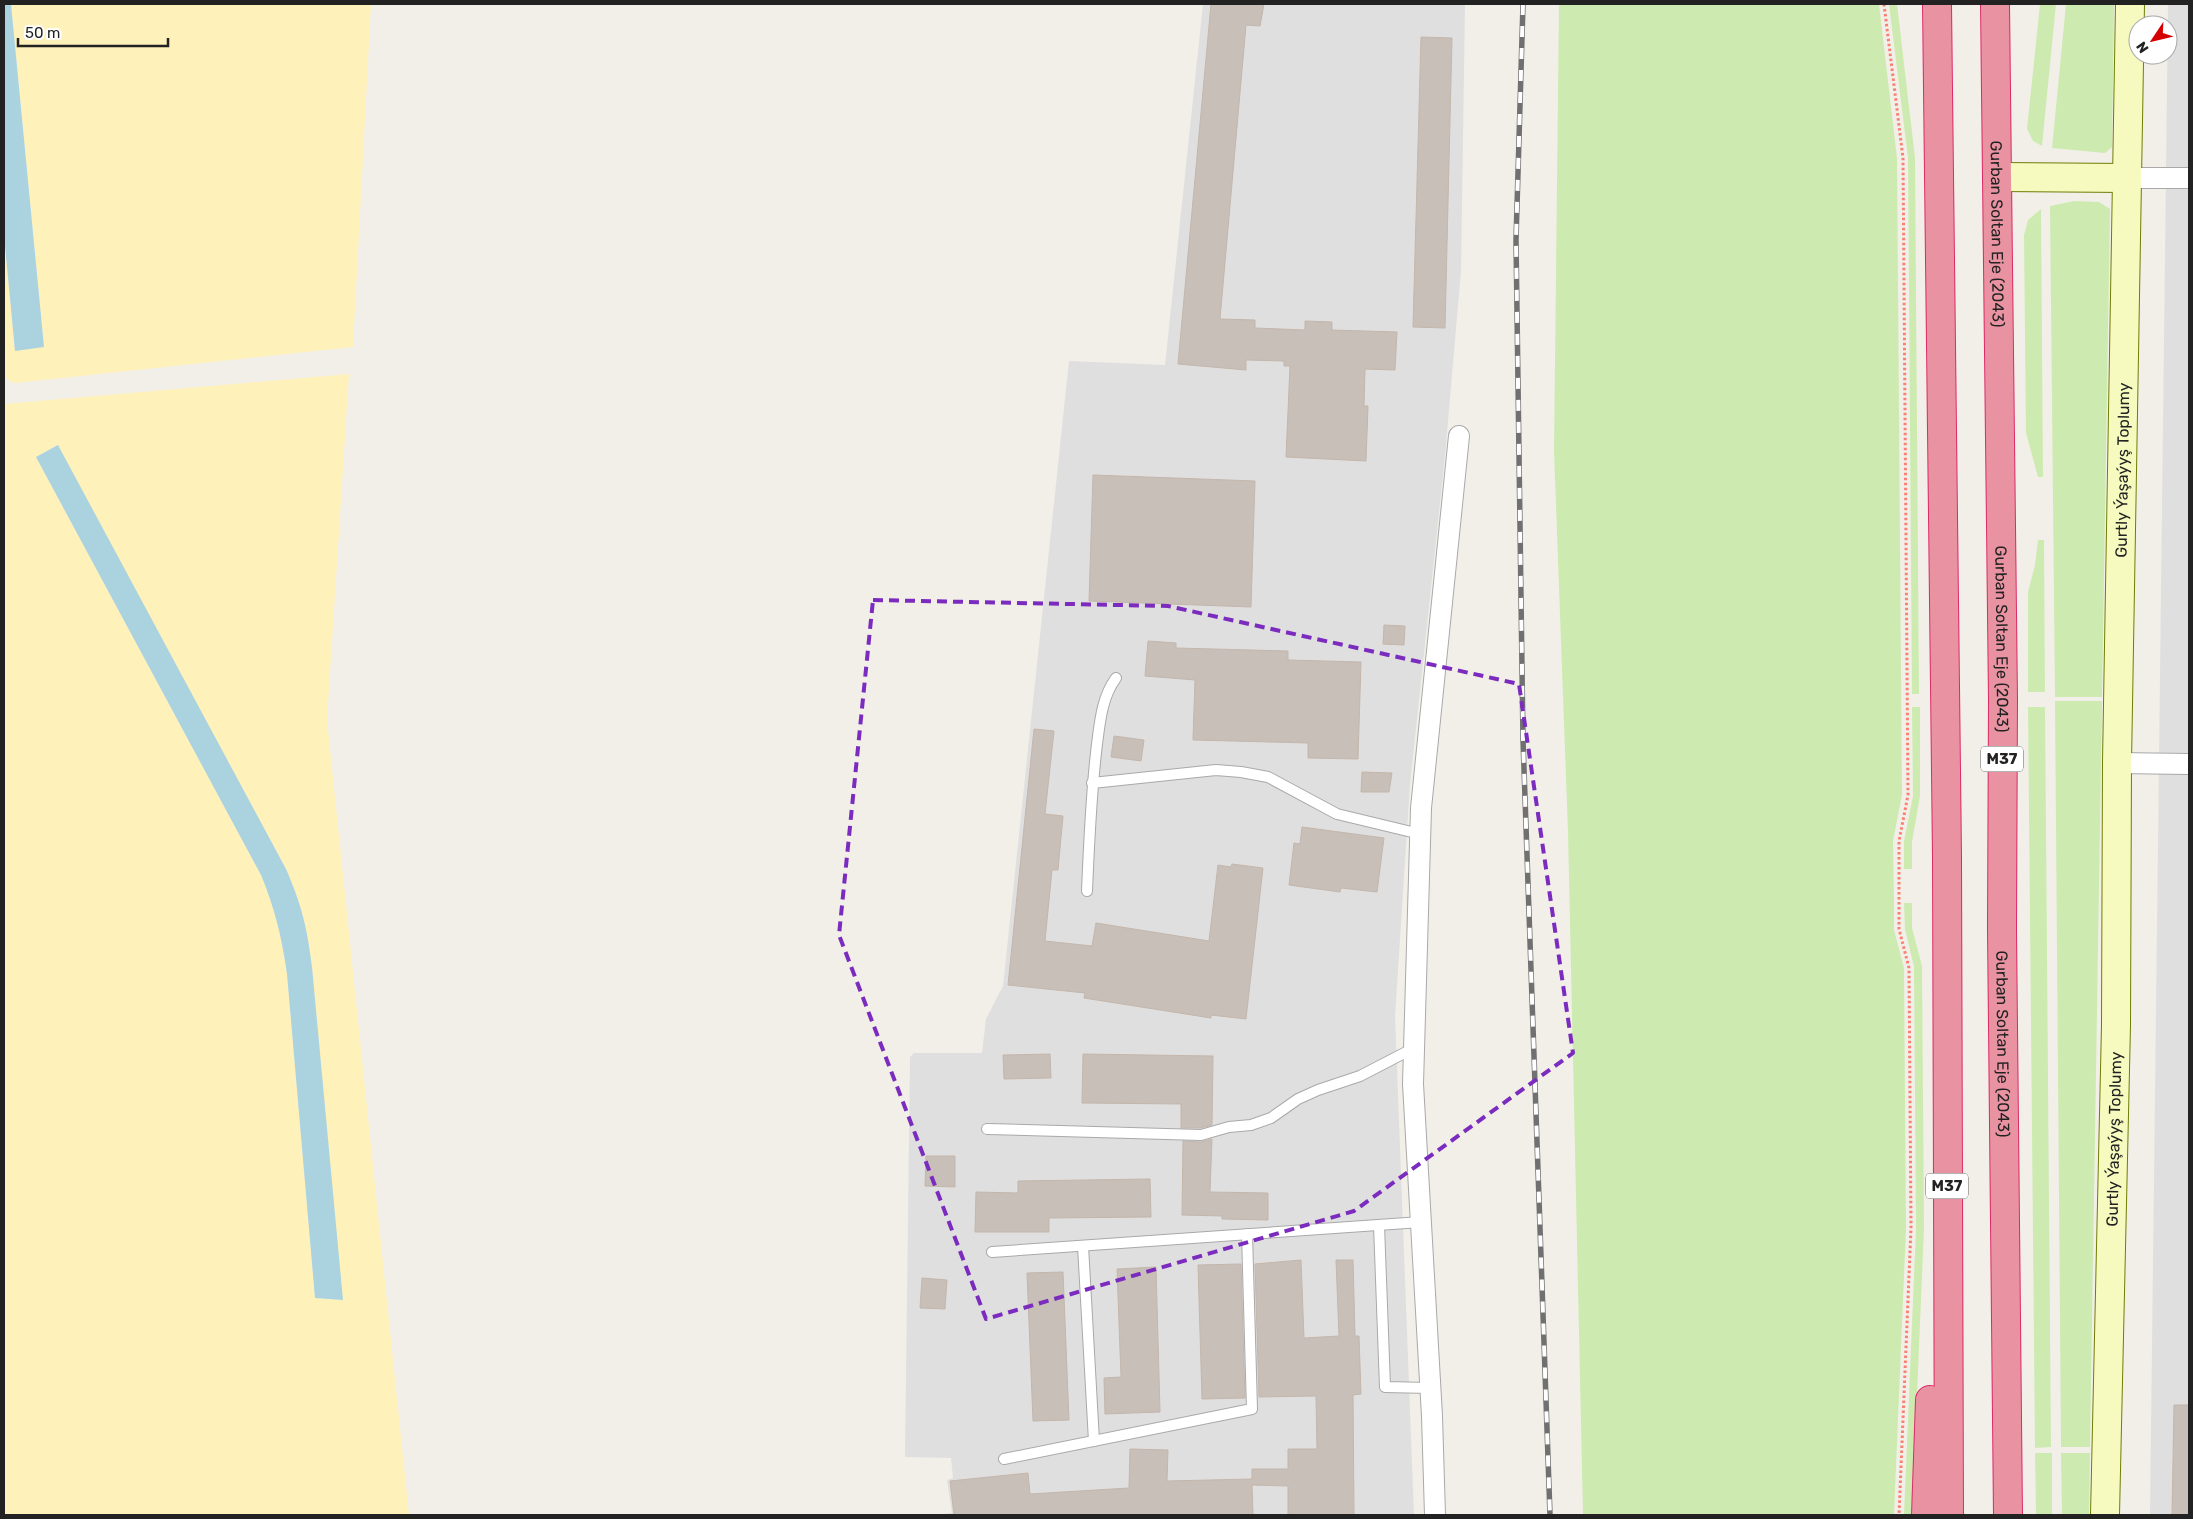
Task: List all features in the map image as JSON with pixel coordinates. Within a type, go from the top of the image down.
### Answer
[{"type":"highway","name":"M37","points":[[1937,4],[1947,857],[1949,1515]]},
{"type":"highway","name":"Gurban Soltan Eje (2043)","points":[[1995,4],[1994,90],[1997,177],[2008,1515]]},
{"type":"highway","points":[[1926,1515],[1931,1385],[1947,1298]]},
{"type":"street","name":"Gurtly Ýaşaýyş Toplumy","points":[[2105,1515],[2116,1025],[2117,763],[2130,4]]},
{"type":"street","points":[[1997,177],[2189,178]]},
{"type":"street","points":[[1435,1515],[1413,1084],[1421,808],[1459,436]]},
{"type":"street","points":[[2117,763],[2189,764]]},
{"type":"lane","points":[[1087,891],[1092,783],[1102,712],[1108,689],[1116,678]]},
{"type":"lane","points":[[1092,783],[1216,770],[1241,772],[1268,777],[1300,792],[1337,814],[1420,834]]},
{"type":"lane","points":[[987,1129],[1200,1135],[1229,1127],[1251,1125],[1271,1118],[1298,1099],[1360,1076],[1414,1048]]},
{"type":"lane","points":[[992,1252],[1421,1222]]},
{"type":"lane","points":[[1379,1225],[1384,1386],[1430,1388]]},
{"type":"lane","points":[[1004,1459],[1252,1409],[1248,1234]]},
{"type":"lane","points":[[1083,1246],[1094,1441]]},
{"type":"path","points":[[1884,4],[1903,178],[1908,795],[1899,841],[1900,930],[1909,968],[1911,1228],[1899,1515]]},
{"type":"highlighted area","points":[[873,600],[1168,606],[1519,684],[1573,1053],[1354,1211],[986,1319],[839,935]]},
{"type":"shaded area","points":[[1203,4],[1465,4],[1461,271],[1445,456],[1410,785],[1395,1016],[1414,1515],[935,1515],[952,1513],[947,1480],[953,1478],[951,1458],[905,1457],[910,1057],[914,1053],[982,1053],[986,1019],[1003,986],[1069,361],[1165,365]]},
{"type":"shaded area","points":[[2168,4],[2189,4],[2189,1515],[2150,1515],[2167,65],[2178,65],[2178,15],[2168,15]]},
{"type":"green space","points":[[1559,4],[1879,4],[1897,158],[1902,795],[1893,841],[1894,930],[1904,968],[1906,1228],[1894,1515],[1583,1515],[1568,832],[1554,451]]},
{"type":"green space","points":[[1889,4],[1897,4],[1915,158],[1919,694],[1912,694],[1908,158]]},
{"type":"green space","points":[[2040,4],[2056,4],[2042,146],[2033,141],[2027,129]]},
{"type":"green space","points":[[2066,4],[2114,4],[2112,147],[2105,153],[2052,148]]},
{"type":"green space","points":[[2074,201],[2099,202],[2110,209],[2102,697],[2055,697],[2050,206]]},
{"type":"green space","points":[[2041,209],[2043,477],[2038,477],[2026,433],[2024,235],[2028,220]]},
{"type":"green space","points":[[2038,540],[2044,540],[2045,692],[2028,692],[2028,592],[2035,565]]},
{"type":"green space","points":[[2055,701],[2102,701],[2090,1447],[2061,1447]]},
{"type":"green space","points":[[1912,707],[1920,707],[1920,796],[1912,842],[1912,869],[1904,869],[1904,841],[1913,796]]},
{"type":"green space","points":[[2028,707],[2045,707],[2051,1447],[2035,1448]]},
{"type":"green space","points":[[1904,903],[1912,903],[1912,928],[1922,966],[1924,1228],[1912,1515],[1904,1515],[1916,1228],[1914,967],[1905,929]]},
{"type":"green space","points":[[2035,1453],[2052,1453],[2052,1515],[2036,1515]]},
{"type":"green space","points":[[2061,1453],[2090,1453],[2089,1515],[2062,1515]]},
{"type":"sand","points":[[11,4],[371,4],[353,347],[15,383],[9,381],[4,375],[4,235],[15,350],[44,347]]},
{"type":"sand","points":[[349,374],[327,720],[409,1515],[4,1515],[4,404]],"holes":[[[57,445],[286,869],[303,917],[312,967],[342,1300],[315,1298],[287,974],[283,948],[266,888],[261,875],[36,457]]]},
{"type":"water","points":[[4,4],[11,4],[44,347],[15,351],[4,235]]},
{"type":"water","points":[[58,445],[286,869],[300,906],[306,928],[312,967],[343,1300],[315,1298],[287,974],[280,936],[270,900],[261,875],[36,457]]},
{"type":"building","points":[[1211,4],[1264,4],[1260,26],[1246,25],[1220,319],[1255,320],[1255,328],[1305,330],[1305,321],[1332,322],[1332,330],[1397,332],[1395,370],[1365,369],[1364,406],[1368,406],[1366,461],[1286,457],[1290,366],[1284,366],[1284,361],[1246,360],[1246,370],[1178,364]]},
{"type":"building","points":[[1421,37],[1452,38],[1445,328],[1413,327]]},
{"type":"building","points":[[1093,475],[1255,481],[1251,607],[1089,601]]},
{"type":"building","points":[[1384,625],[1405,626],[1404,645],[1383,644]]},
{"type":"building","points":[[1148,641],[1176,643],[1176,648],[1288,651],[1288,660],[1361,662],[1358,759],[1308,758],[1308,743],[1193,740],[1195,680],[1145,676]]},
{"type":"building","points":[[1034,729],[1054,731],[1045,814],[1063,816],[1058,870],[1052,870],[1045,941],[1092,946],[1096,923],[1209,941],[1218,865],[1231,867],[1232,864],[1263,868],[1246,1019],[1211,1015],[1211,1018],[1084,998],[1085,993],[1008,985]]},
{"type":"building","points":[[1114,736],[1144,740],[1141,761],[1111,757]]},
{"type":"building","points":[[1362,772],[1392,773],[1389,792],[1361,792]]},
{"type":"building","points":[[1302,827],[1384,838],[1377,892],[1341,888],[1340,892],[1289,885],[1294,843],[1300,844]]},
{"type":"building","points":[[1050,1054],[1051,1078],[1004,1079],[1003,1055]]},
{"type":"building","points":[[1083,1054],[1213,1056],[1212,1125],[1200,1128],[1181,1128],[1181,1104],[1082,1103]]},
{"type":"building","points":[[1212,1139],[1210,1192],[1268,1193],[1268,1220],[1222,1219],[1222,1216],[1182,1215],[1183,1141],[1201,1142]]},
{"type":"building","points":[[926,1156],[955,1156],[955,1187],[925,1186]]},
{"type":"building","points":[[1150,1179],[1151,1217],[1049,1218],[1049,1232],[975,1232],[976,1192],[1018,1193],[1018,1181]]},
{"type":"building","points":[[1301,1260],[1304,1338],[1339,1336],[1336,1260],[1353,1260],[1355,1336],[1359,1336],[1361,1394],[1353,1395],[1354,1515],[1288,1515],[1288,1486],[1252,1485],[1253,1515],[954,1515],[950,1481],[1028,1473],[1030,1494],[1129,1488],[1130,1449],[1168,1450],[1167,1481],[1252,1479],[1252,1469],[1288,1469],[1288,1449],[1317,1449],[1316,1396],[1259,1397],[1255,1264]]},
{"type":"building","points":[[1241,1264],[1245,1398],[1202,1399],[1198,1265]]},
{"type":"building","points":[[1156,1267],[1160,1412],[1105,1414],[1104,1378],[1121,1377],[1117,1269]]},
{"type":"building","points":[[1063,1272],[1069,1420],[1033,1421],[1027,1273]]},
{"type":"building","points":[[922,1278],[947,1280],[945,1309],[920,1308]]},
{"type":"building","points":[[2174,1405],[2189,1405],[2189,1515],[2172,1515]]},
{"type":"railway","points":[[1523,4],[1516,240],[1523,740],[1550,1515]]}]
